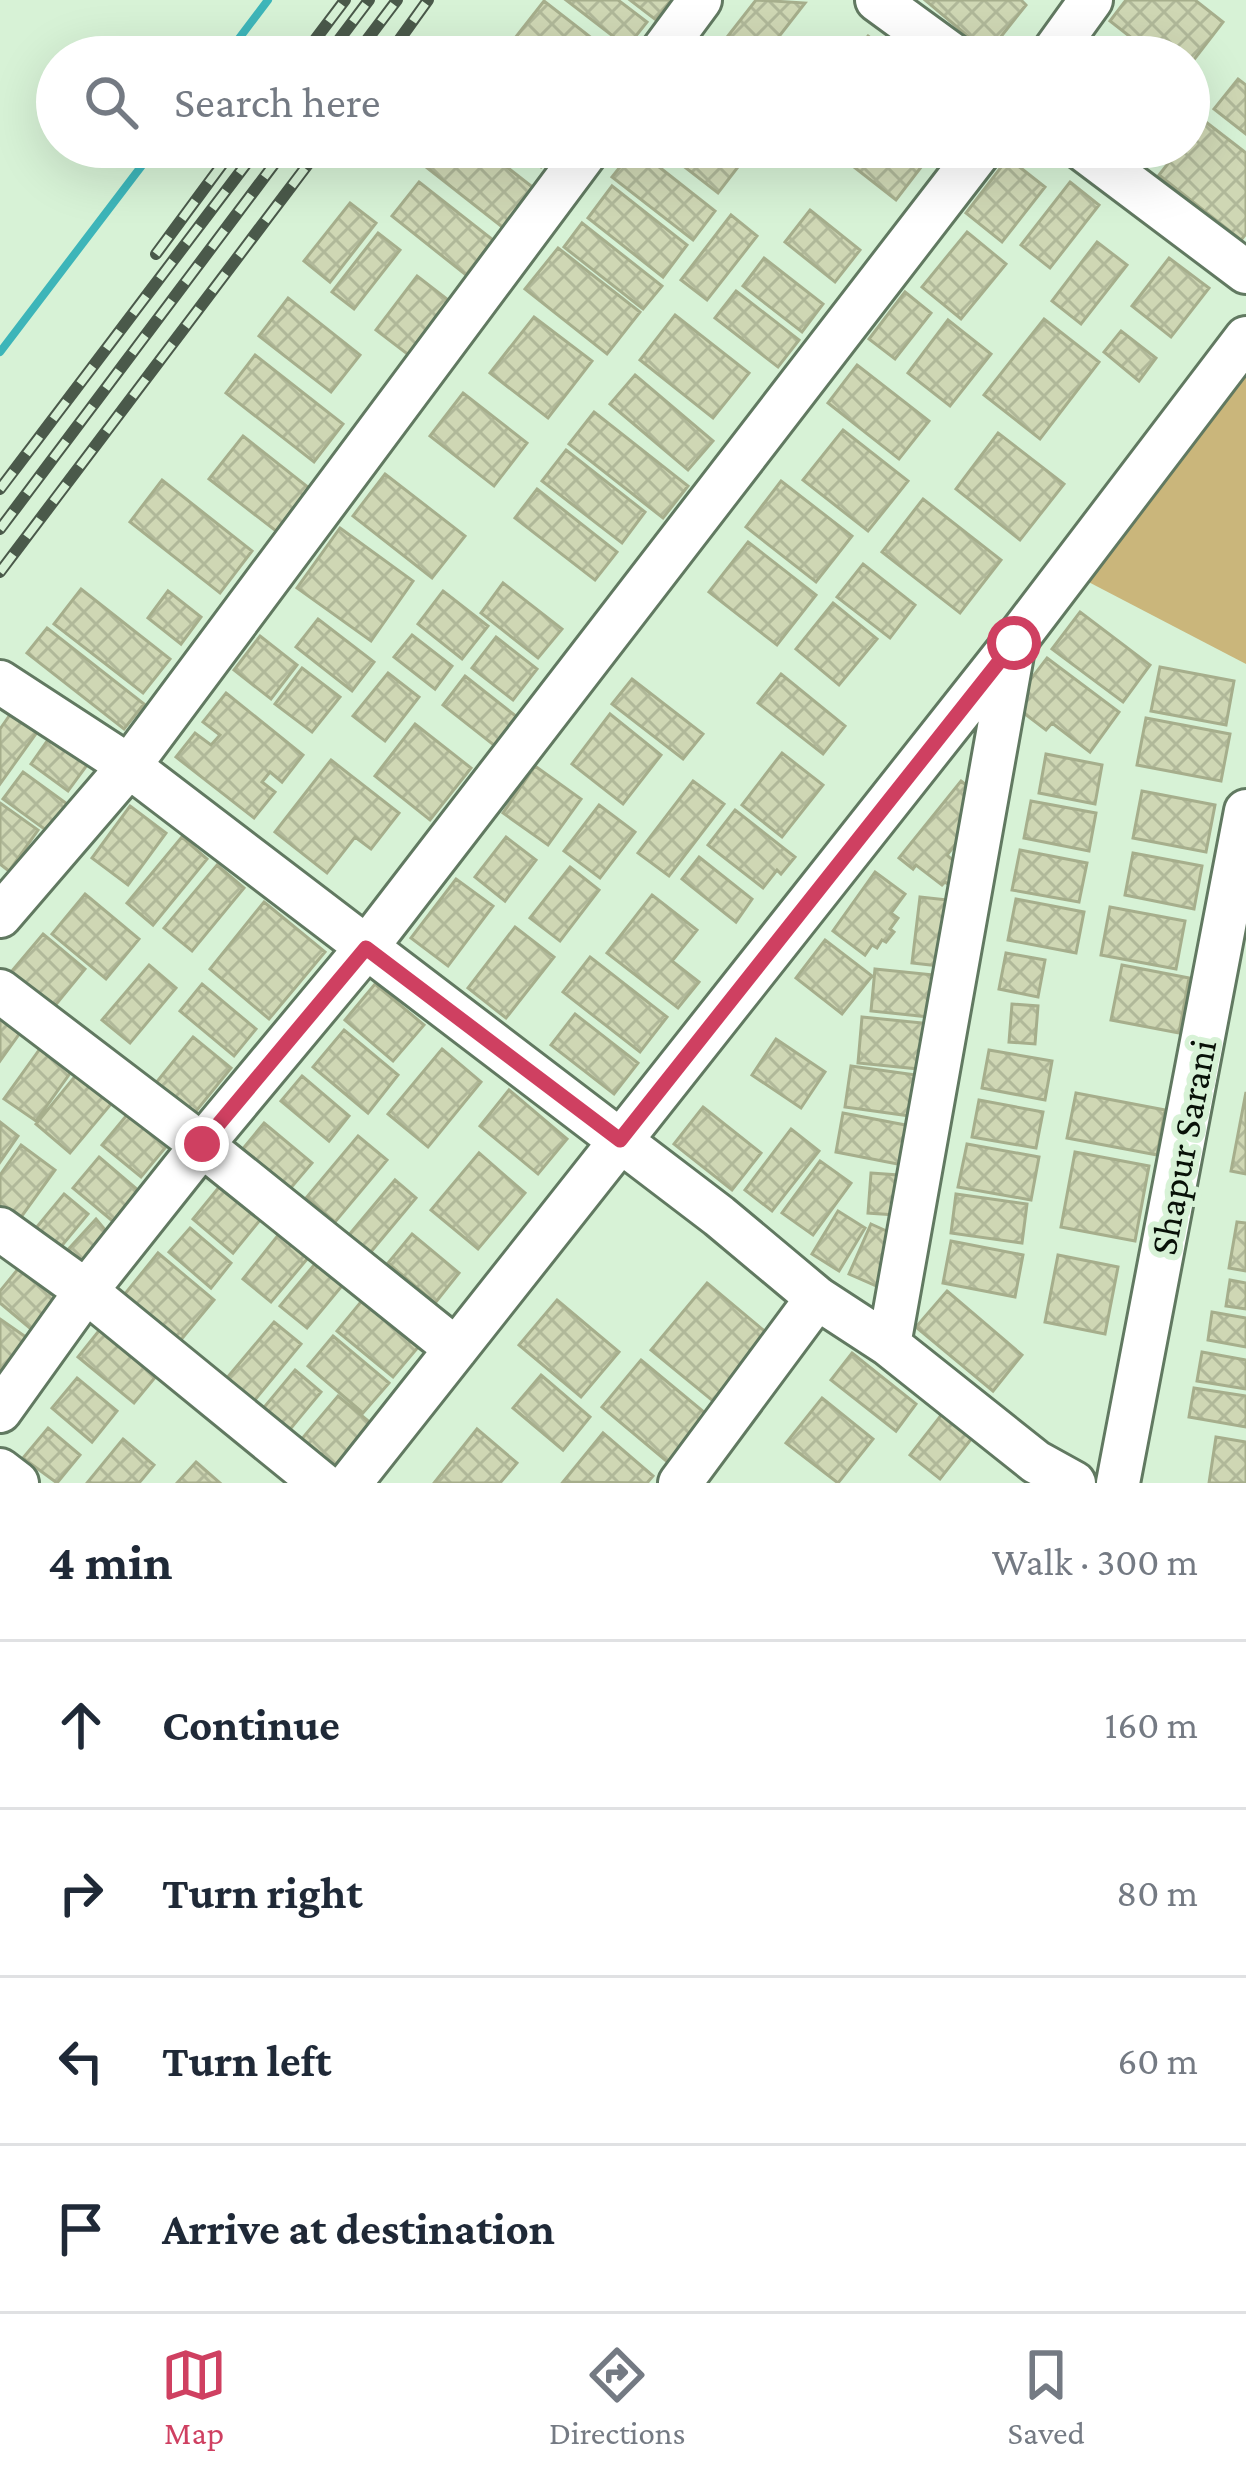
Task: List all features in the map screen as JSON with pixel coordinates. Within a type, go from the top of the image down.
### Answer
[{"type":"street","points":[[673,36],[700,0]]},
{"type":"street","points":[[877,0],[927,36]]},
{"type":"street","points":[[1065,36],[1091,0]]},
{"type":"street","points":[[0,916],[129,766],[574,168]]},
{"type":"street","points":[[0,1411],[86,1291],[366,948],[967,168]]},
{"type":"street","points":[[1108,168],[1246,272]]},
{"type":"street","points":[[350,1483],[1014,643],[1246,338]]},
{"type":"street","points":[[889,1345],[1014,643]]},
{"type":"street","points":[[0,682],[129,766],[620,1140],[817,1298],[889,1345],[1028,1472],[1074,1483]]},
{"type":"street","name":"Shapur Sarani","points":[[1118,1483],[1246,811]]},
{"type":"street","points":[[0,991],[202,1144],[456,1349]]},
{"type":"street","points":[[0,1229],[86,1291],[321,1483]]},
{"type":"street","points":[[680,1483],[817,1298]]},
{"type":"street","points":[[0,1470],[17,1483]]},
{"type":"shaded area","points":[[1246,359],[1246,664],[1077,576]]},
{"type":"building","points":[[566,0],[618,0],[647,22],[636,36],[613,36]]},
{"type":"building","points":[[630,0],[671,0],[656,20]]},
{"type":"building","points":[[756,0],[805,3],[779,36],[728,36]]},
{"type":"building","points":[[925,0],[1021,0],[1026,5],[1001,36],[968,36]]},
{"type":"building","points":[[1126,0],[1195,0],[1223,22],[1210,39],[1129,36],[1110,21]]},
{"type":"building","points":[[544,1],[589,36],[517,36]]},
{"type":"building","points":[[1238,79],[1246,85],[1246,134],[1214,109]]},
{"type":"building","points":[[1210,125],[1246,153],[1246,234],[1241,240],[1159,175],[1164,168],[1210,168]]},
{"type":"building","points":[[427,168],[508,168],[535,189],[505,229]]},
{"type":"building","points":[[619,168],[660,168],[715,211],[693,240],[612,177]]},
{"type":"building","points":[[686,168],[737,168],[718,193]]},
{"type":"building","points":[[855,168],[920,168],[896,200]]},
{"type":"building","points":[[1000,168],[1021,168],[1045,187],[1002,242],[966,213]]},
{"type":"building","points":[[419,182],[493,240],[466,275],[392,216]]},
{"type":"building","points":[[1070,182],[1099,205],[1050,268],[1021,245]]},
{"type":"building","points":[[612,186],[687,245],[663,277],[588,218]]},
{"type":"building","points":[[350,203],[376,223],[330,282],[304,261]]},
{"type":"building","points":[[810,210],[860,250],[835,282],[785,242]]},
{"type":"building","points":[[731,215],[757,236],[707,300],[681,280]]},
{"type":"building","points":[[582,223],[662,286],[643,309],[564,247]]},
{"type":"building","points":[[967,232],[1006,264],[961,319],[922,287]]},
{"type":"building","points":[[378,233],[400,250],[354,309],[332,292]]},
{"type":"building","points":[[1097,242],[1127,265],[1081,324],[1052,301]]},
{"type":"building","points":[[558,248],[640,312],[607,354],[525,289]]},
{"type":"building","points":[[764,258],[823,304],[802,332],[743,286]]},
{"type":"building","points":[[1169,258],[1209,288],[1171,337],[1132,306]]},
{"type":"building","points":[[417,276],[452,303],[410,356],[376,330]]},
{"type":"building","points":[[736,291],[799,340],[778,367],[715,318]]},
{"type":"building","points":[[905,292],[931,313],[895,359],[869,339]]},
{"type":"building","points":[[288,298],[360,355],[331,392],[259,336]]},
{"type":"building","points":[[675,315],[749,373],[713,418],[640,360]]},
{"type":"building","points":[[534,317],[592,361],[548,418],[490,373]]},
{"type":"building","points":[[1044,319],[1099,362],[1040,439],[984,395]]},
{"type":"building","points":[[948,320],[991,354],[950,406],[908,373]]},
{"type":"building","points":[[1121,331],[1156,358],[1139,381],[1104,352]]},
{"type":"building","points":[[255,355],[343,424],[314,462],[226,393]]},
{"type":"building","points":[[857,365],[929,421],[899,459],[828,403]]},
{"type":"building","points":[[635,375],[713,441],[688,470],[610,404]]},
{"type":"building","points":[[463,393],[527,443],[494,486],[430,436]]},
{"type":"building","points":[[594,412],[688,486],[663,518],[569,444]]},
{"type":"building","points":[[843,430],[908,481],[868,531],[803,480]]},
{"type":"building","points":[[998,433],[1064,484],[1020,540],[956,489]]},
{"type":"building","points":[[243,436],[309,488],[276,531],[209,479]]},
{"type":"building","points":[[566,450],[645,512],[622,543],[542,481]]},
{"type":"building","points":[[385,474],[465,536],[432,578],[353,516]]},
{"type":"building","points":[[162,480],[252,551],[220,593],[130,522]]},
{"type":"building","points":[[781,481],[852,536],[816,582],[746,527]]},
{"type":"building","points":[[537,489],[617,552],[595,580],[515,518]]},
{"type":"building","points":[[923,499],[1001,560],[960,613],[882,552]]},
{"type":"building","points":[[340,528],[413,581],[371,641],[297,588]]},
{"type":"building","points":[[748,542],[816,595],[777,645],[709,592]]},
{"type":"building","points":[[863,564],[915,605],[890,638],[837,597]]},
{"type":"building","points":[[503,583],[562,629],[538,658],[481,613]]},
{"type":"building","points":[[81,589],[170,659],[143,693],[54,624]]},
{"type":"building","points":[[168,591],[201,617],[181,644],[148,618]]},
{"type":"building","points":[[443,591],[488,626],[462,659],[418,624]]},
{"type":"building","points":[[833,603],[877,639],[839,685],[796,649]]},
{"type":"building","points":[[1080,612],[1150,665],[1123,702],[1052,649]]},
{"type":"building","points":[[318,619],[374,662],[352,691],[296,647]]},
{"type":"building","points":[[47,628],[144,704],[124,729],[27,653]]},
{"type":"building","points":[[412,635],[452,666],[435,689],[394,657]]},
{"type":"building","points":[[260,636],[297,665],[271,699],[234,670]]},
{"type":"building","points":[[496,637],[537,669],[513,700],[472,668]]},
{"type":"building","points":[[1047,658],[1119,712],[1090,752],[1052,723],[1046,730],[1012,704]]},
{"type":"building","points":[[1160,667],[1234,681],[1226,725],[1151,711]]},
{"type":"building","points":[[302,668],[340,697],[312,732],[275,704]]},
{"type":"building","points":[[388,673],[419,697],[385,741],[353,716]]},
{"type":"building","points":[[781,674],[845,726],[823,754],[758,703]]},
{"type":"building","points":[[465,676],[517,717],[495,746],[443,705]]},
{"type":"building","points":[[632,679],[703,734],[683,759],[612,704]]},
{"type":"building","points":[[226,693],[303,755],[282,782],[270,772],[262,782],[275,792],[254,818],[176,757],[195,733],[211,745],[220,735],[203,722]]},
{"type":"building","points":[[14,709],[40,728],[0,784],[0,729]]},
{"type":"building","points":[[610,714],[661,755],[623,804],[572,764]]},
{"type":"building","points":[[1146,718],[1230,734],[1221,781],[1137,765]]},
{"type":"building","points":[[415,724],[471,768],[430,820],[375,776]]},
{"type":"building","points":[[52,734],[90,761],[68,791],[31,764]]},
{"type":"building","points":[[782,753],[823,785],[782,837],[742,805]]},
{"type":"building","points":[[1046,754],[1102,765],[1095,804],[1039,793]]},
{"type":"building","points":[[331,760],[399,813],[371,849],[355,837],[327,873],[275,832]]},
{"type":"building","points":[[535,766],[581,799],[548,845],[503,813]]},
{"type":"building","points":[[23,772],[70,806],[50,833],[3,799]]},
{"type":"building","points":[[693,781],[724,804],[669,876],[638,853]]},
{"type":"building","points":[[961,781],[975,792],[964,806],[968,809],[963,835],[947,855],[957,864],[950,872],[955,877],[949,885],[942,885],[899,858]]},
{"type":"building","points":[[1142,791],[1215,805],[1206,852],[1133,838]]},
{"type":"building","points":[[1031,801],[1096,813],[1089,851],[1024,838]]},
{"type":"building","points":[[0,803],[38,830],[9,871],[0,864]]},
{"type":"building","points":[[599,805],[635,832],[600,878],[564,851]]},
{"type":"building","points":[[130,806],[166,833],[128,885],[92,858]]},
{"type":"building","points":[[735,810],[795,857],[763,888],[708,845]]},
{"type":"building","points":[[182,837],[207,859],[153,925],[127,903]]},
{"type":"building","points":[[506,837],[536,860],[505,901],[475,877]]},
{"type":"building","points":[[1020,850],[1087,863],[1079,902],[1012,890]]},
{"type":"building","points":[[1133,853],[1202,866],[1194,909],[1125,895]]},
{"type":"building","points":[[699,857],[752,899],[736,922],[682,879]]},
{"type":"building","points":[[217,865],[244,888],[192,951],[164,928]]},
{"type":"building","points":[[570,867],[599,890],[560,941],[530,918]]},
{"type":"building","points":[[875,872],[905,894],[891,913],[898,918],[890,929],[894,932],[865,955],[833,931]]},
{"type":"building","points":[[456,879],[493,906],[448,966],[411,938]]},
{"type":"building","points":[[85,894],[139,939],[106,979],[52,934]]},
{"type":"building","points":[[652,895],[697,930],[672,961],[699,982],[678,1008],[607,953]]},
{"type":"building","points":[[920,897],[957,901],[949,967],[912,963]]},
{"type":"building","points":[[1016,899],[1084,912],[1076,953],[1008,940]]},
{"type":"building","points":[[264,902],[325,952],[269,1019],[210,969]]},
{"type":"building","points":[[1110,907],[1185,921],[1176,969],[1101,955]]},
{"type":"building","points":[[515,927],[554,957],[506,1018],[468,988]]},
{"type":"building","points":[[43,934],[85,969],[49,1013],[6,978]]},
{"type":"building","points":[[825,940],[872,976],[842,1014],[796,978]]},
{"type":"building","points":[[1006,953],[1045,960],[1038,997],[999,989]]},
{"type":"building","points":[[590,957],[667,1017],[640,1052],[563,992]]},
{"type":"building","points":[[149,965],[176,988],[130,1043],[102,1020]]},
{"type":"building","points":[[1122,965],[1189,978],[1179,1033],[1111,1020]]},
{"type":"building","points":[[875,969],[944,976],[939,1018],[871,1011]]},
{"type":"building","points":[[202,984],[256,1029],[234,1056],[180,1011]]},
{"type":"building","points":[[375,984],[424,1025],[393,1061],[345,1020]]},
{"type":"building","points":[[0,1003],[27,1023],[0,1061]]},
{"type":"building","points":[[1012,1004],[1038,1006],[1035,1044],[1009,1042]]},
{"type":"building","points":[[575,1014],[638,1063],[614,1094],[551,1045]]},
{"type":"building","points":[[862,1017],[933,1024],[929,1070],[858,1063]]},
{"type":"building","points":[[344,1030],[398,1075],[368,1113],[313,1067]]},
{"type":"building","points":[[52,1032],[83,1055],[36,1121],[4,1099]]},
{"type":"building","points":[[193,1037],[231,1068],[193,1115],[155,1084]]},
{"type":"building","points":[[776,1039],[825,1072],[801,1108],[752,1075]]},
{"type":"building","points":[[442,1049],[481,1082],[428,1147],[388,1114]]},
{"type":"building","points":[[989,1050],[1052,1061],[1045,1100],[982,1088]]},
{"type":"building","points":[[851,1066],[923,1076],[917,1117],[845,1107]]},
{"type":"building","points":[[81,1069],[116,1098],[70,1153],[36,1124]]},
{"type":"building","points":[[302,1076],[349,1116],[329,1141],[281,1101]]},
{"type":"building","points":[[509,1090],[567,1139],[538,1174],[480,1126]]},
{"type":"building","points":[[1246,1092],[1246,1174],[1231,1171]]},
{"type":"building","points":[[1076,1093],[1165,1110],[1157,1155],[1067,1138]]},
{"type":"building","points":[[979,1100],[1043,1112],[1036,1148],[972,1137]]},
{"type":"building","points":[[703,1107],[761,1153],[732,1190],[674,1144]]},
{"type":"building","points":[[131,1110],[170,1142],[141,1177],[102,1145]]},
{"type":"building","points":[[843,1113],[921,1128],[913,1167],[836,1152]]},
{"type":"building","points":[[0,1122],[18,1136],[0,1162]]},
{"type":"building","points":[[264,1123],[312,1163],[289,1190],[241,1151]]},
{"type":"building","points":[[791,1129],[819,1151],[772,1211],[745,1190]]},
{"type":"building","points":[[358,1136],[387,1160],[335,1222],[306,1198]]},
{"type":"building","points":[[967,1144],[1039,1157],[1031,1200],[958,1187]]},
{"type":"building","points":[[21,1145],[55,1170],[19,1220],[0,1207],[0,1175]]},
{"type":"building","points":[[1075,1152],[1149,1166],[1135,1241],[1061,1227]]},
{"type":"building","points":[[479,1153],[525,1193],[478,1249],[431,1210]]},
{"type":"building","points":[[99,1157],[146,1197],[121,1228],[73,1188]]},
{"type":"building","points":[[820,1161],[851,1183],[813,1235],[782,1213]]},
{"type":"building","points":[[871,1173],[912,1176],[909,1216],[868,1213]]},
{"type":"building","points":[[225,1180],[265,1214],[233,1253],[193,1219]]},
{"type":"building","points":[[395,1180],[416,1198],[369,1254],[348,1236]]},
{"type":"building","points":[[64,1194],[88,1214],[55,1254],[31,1234]]},
{"type":"building","points":[[956,1194],[1027,1204],[1022,1243],[951,1233]]},
{"type":"building","points":[[838,1211],[865,1228],[839,1271],[812,1254]]},
{"type":"building","points":[[96,1219],[116,1243],[84,1279],[63,1255]]},
{"type":"building","points":[[1237,1222],[1246,1223],[1246,1271],[1229,1268]]},
{"type":"building","points":[[871,1224],[902,1238],[881,1288],[849,1274]]},
{"type":"building","points":[[190,1228],[231,1263],[211,1288],[169,1252]]},
{"type":"building","points":[[284,1228],[313,1252],[271,1302],[243,1279]]},
{"type":"building","points":[[412,1234],[459,1273],[435,1303],[388,1263]]},
{"type":"building","points":[[951,1241],[1023,1255],[1015,1297],[943,1283]]},
{"type":"building","points":[[158,1253],[214,1300],[179,1342],[124,1295]]},
{"type":"building","points":[[1058,1255],[1118,1267],[1105,1334],[1045,1322]]},
{"type":"building","points":[[319,1259],[346,1281],[307,1328],[280,1306]]},
{"type":"building","points":[[23,1263],[68,1300],[38,1335],[0,1303],[0,1291]]},
{"type":"building","points":[[1230,1280],[1246,1283],[1246,1309],[1226,1306]]},
{"type":"building","points":[[707,1283],[768,1334],[713,1401],[651,1350]]},
{"type":"building","points":[[374,1286],[430,1333],[393,1377],[337,1331]]},
{"type":"building","points":[[947,1291],[1022,1355],[993,1391],[916,1327]]},
{"type":"building","points":[[557,1300],[619,1352],[581,1397],[519,1345]]},
{"type":"building","points":[[1212,1312],[1246,1318],[1246,1347],[1208,1340]]},
{"type":"building","points":[[0,1319],[33,1342],[0,1376]]},
{"type":"building","points":[[106,1322],[162,1369],[134,1403],[78,1357]]},
{"type":"building","points":[[274,1322],[301,1344],[253,1402],[226,1379]]},
{"type":"building","points":[[333,1336],[389,1383],[363,1413],[308,1366]]},
{"type":"building","points":[[1202,1352],[1246,1360],[1246,1389],[1197,1381]]},
{"type":"building","points":[[852,1353],[916,1404],[896,1431],[831,1380]]},
{"type":"building","points":[[641,1360],[711,1418],[671,1465],[602,1407]]},
{"type":"building","points":[[295,1370],[321,1392],[287,1433],[261,1411]]},
{"type":"building","points":[[541,1375],[590,1417],[563,1450],[513,1408]]},
{"type":"building","points":[[77,1378],[117,1411],[92,1442],[52,1408]]},
{"type":"building","points":[[1194,1388],[1246,1396],[1246,1427],[1189,1417]]},
{"type":"building","points":[[338,1396],[373,1425],[335,1470],[300,1441]]},
{"type":"building","points":[[822,1398],[873,1439],[838,1483],[786,1443]]},
{"type":"building","points":[[942,1414],[972,1438],[940,1479],[910,1455]]},
{"type":"building","points":[[48,1428],[80,1455],[57,1483],[23,1458]]},
{"type":"building","points":[[477,1429],[517,1463],[500,1483],[434,1483]]},
{"type":"building","points":[[603,1433],[653,1476],[647,1483],[563,1482]]},
{"type":"building","points":[[1216,1437],[1246,1442],[1246,1483],[1209,1483]]},
{"type":"building","points":[[123,1439],[154,1465],[139,1483],[87,1483]]},
{"type":"building","points":[[196,1462],[220,1483],[177,1483]]},
{"type":"waterway","points":[[241,36],[268,0]]},
{"type":"waterway","points":[[0,352],[140,168]]},
{"type":"railway","points":[[318,36],[345,0]]},
{"type":"railway","points":[[342,36],[369,0]]},
{"type":"railway","points":[[370,36],[397,0]]},
{"type":"railway","points":[[402,36],[428,0]]},
{"type":"railway","points":[[156,254],[219,168]]},
{"type":"railway","points":[[0,489],[243,168]]},
{"type":"railway","points":[[0,529],[271,168]]},
{"type":"railway","points":[[0,572],[305,168]]},
{"type":"route","points":[[202,1144],[366,948],[620,1140],[1014,643]]}]
